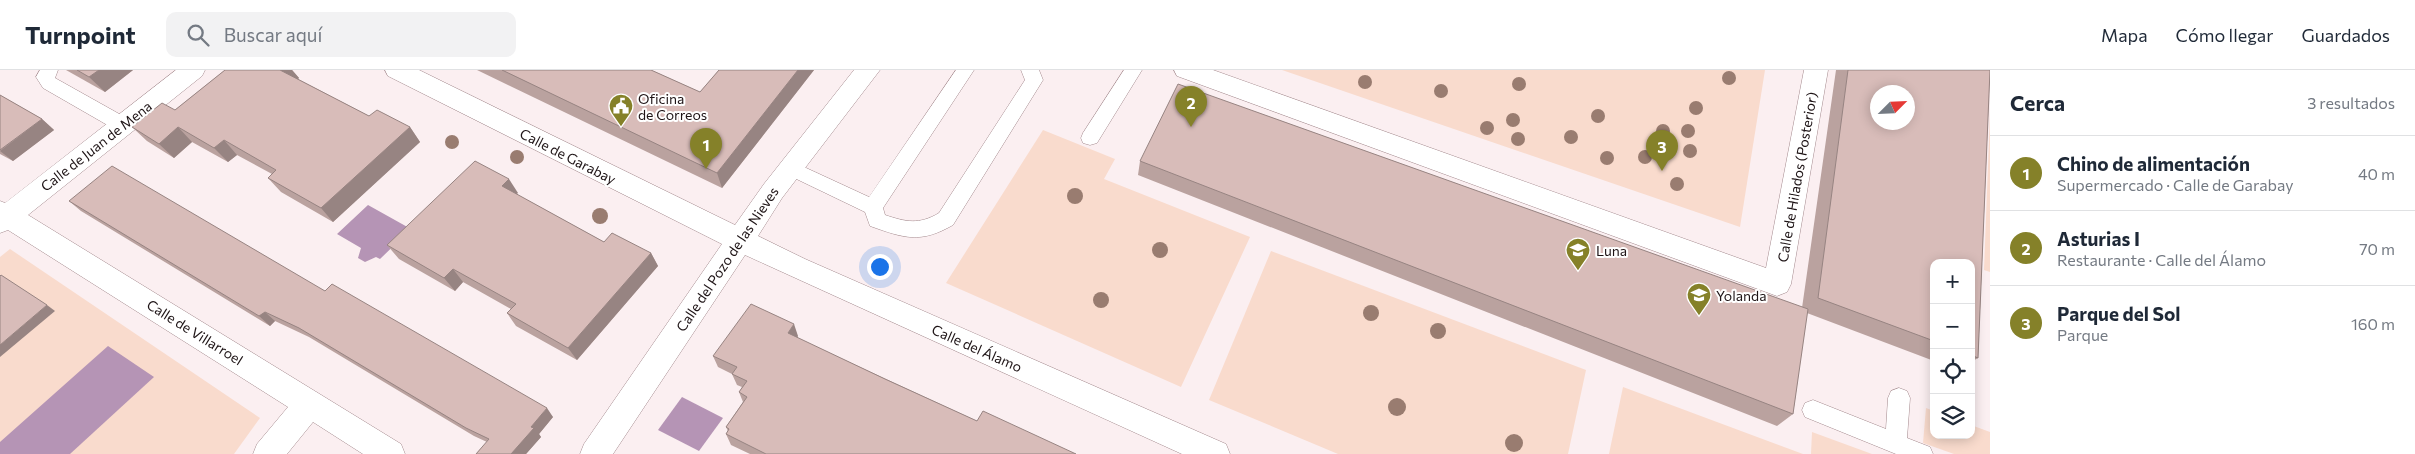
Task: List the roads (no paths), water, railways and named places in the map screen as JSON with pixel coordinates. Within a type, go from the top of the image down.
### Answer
[{"type":"street","name":"Calle de Juan de Mena","points":[[2,217],[193,70]]},
{"type":"street","name":"Calle de Garabay","points":[[397,70],[740,240]]},
{"type":"street","name":"Calle del Pozo de las Nieves","points":[[595,454],[740,240],[792,168],[868,70]]},
{"type":"street","name":"Calle de Hilados (Posterior)","points":[[1186,70],[1777,284],[1816,70]]},
{"type":"street","name":"Calle de Villarroel","points":[[2,217],[310,403],[390,454]]},
{"type":"street","name":"Calle del Álamo","points":[[740,240],[795,267],[1215,454]]},
{"type":"street","points":[[268,454],[310,403]]},
{"type":"lane","points":[[49,70],[45,77],[49,82],[123,125]]},
{"type":"lane","points":[[873,208],[965,70]]},
{"type":"lane","points":[[792,168],[873,208],[877,220],[913,232],[930,229],[946,219],[1034,80],[1030,70]]},
{"type":"lane","points":[[1090,138],[1133,70]]},
{"type":"lane","points":[[1896,443],[1899,398]]},
{"type":"lane","points":[[1813,410],[1922,454]]},
{"type":"place","name":"Oficina de Correos","points":[[621,127]]},
{"type":"place","name":"Asturias I","points":[[1191,127]]},
{"type":"place","name":"Chino de alimentación","points":[[706,169]]},
{"type":"place","name":"Parque del Sol","points":[[1662,171]]},
{"type":"place","name":"Luna","points":[[1578,271]]},
{"type":"place","name":"Yolanda","points":[[1699,316]]}]
